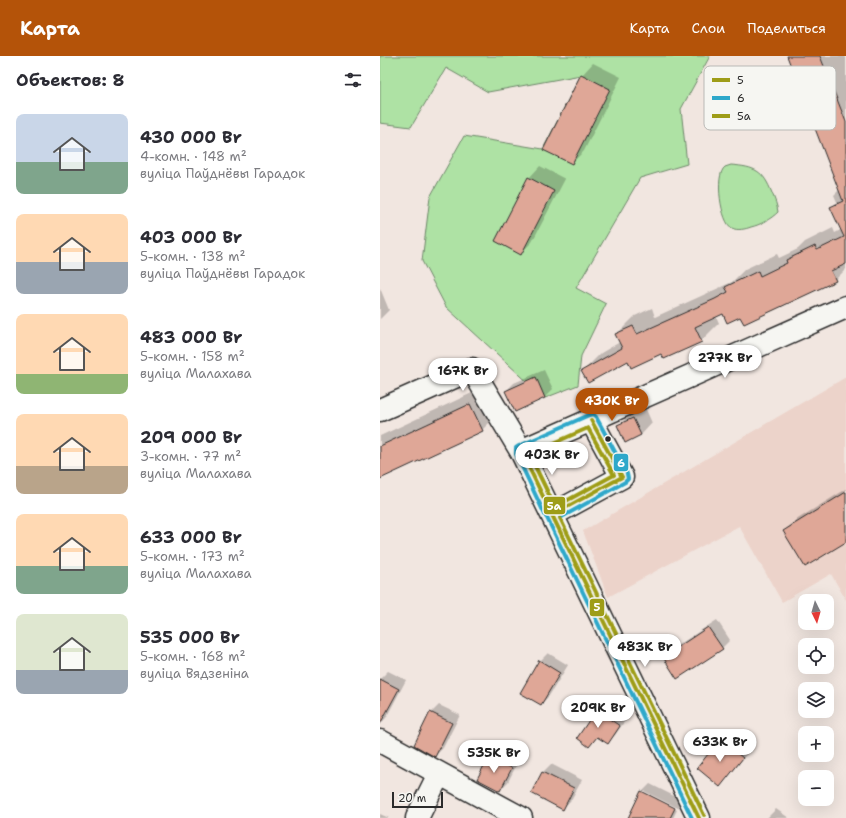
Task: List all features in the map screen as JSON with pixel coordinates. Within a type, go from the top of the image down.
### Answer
[{"type":"street","points":[[521,451],[846,307]]},
{"type":"street","points":[[380,410],[472,369],[521,451],[699,818]]},
{"type":"street","points":[[556,524],[622,477],[591,420]]},
{"type":"street","points":[[380,741],[521,818]]},
{"type":"street","points":[[417,818],[439,774]]},
{"type":"shaded area","points":[[846,377],[846,600],[831,574],[782,602],[739,526],[608,597],[583,531]]},
{"type":"green space","points":[[380,56],[710,56],[681,109],[687,164],[640,178],[576,288],[606,304],[581,356],[578,385],[545,398],[446,307],[422,261],[430,197],[464,136],[543,149],[581,75],[488,92],[446,68],[411,127],[380,123]]},
{"type":"green space","points":[[731,165],[746,167],[757,171],[765,179],[776,202],[778,212],[758,225],[739,230],[732,228],[728,224],[722,209],[719,188],[722,172],[725,167]]},
{"type":"building","points":[[787,56],[820,56],[824,66],[791,66]]},
{"type":"building","points":[[581,74],[610,89],[572,164],[543,150]]},
{"type":"building","points":[[836,97],[846,122],[846,264],[831,271],[836,281],[744,324],[740,317],[727,323],[723,314],[695,327],[702,342],[664,359],[661,354],[631,368],[628,361],[588,383],[581,371],[622,348],[615,334],[633,326],[637,334],[715,299],[728,292],[725,287],[758,271],[760,276],[787,263],[786,260],[815,246],[817,250],[844,237],[830,207],[843,201],[816,130],[836,130]]},
{"type":"building","points":[[528,177],[554,191],[521,255],[495,241]]},
{"type":"building","points":[[536,377],[545,398],[515,412],[505,391]]},
{"type":"building","points":[[470,404],[483,431],[380,479],[380,446]]},
{"type":"building","points":[[633,418],[641,435],[625,443],[617,425]]},
{"type":"building","points":[[846,492],[846,542],[805,567],[783,531]]},
{"type":"building","points":[[708,627],[723,649],[677,679],[663,657]]},
{"type":"building","points":[[539,660],[560,673],[541,705],[520,693]]},
{"type":"building","points":[[380,679],[399,689],[380,724]]},
{"type":"building","points":[[596,710],[620,726],[608,744],[597,737],[589,747],[577,738]]},
{"type":"building","points":[[430,712],[452,723],[435,757],[414,745]]},
{"type":"building","points":[[720,739],[743,758],[720,787],[697,768]]},
{"type":"building","points":[[489,756],[512,768],[500,791],[477,779]]},
{"type":"building","points":[[542,772],[574,788],[563,810],[531,793]]},
{"type":"building","points":[[641,791],[675,808],[670,818],[628,818]]},
{"type":"transit line","name":"6","points":[[546,517],[516,454],[516,448],[593,414],[627,474],[628,479],[560,518]]},
{"type":"transit line","name":"5","points":[[552,515],[622,477],[591,420]]},
{"type":"transit line","name":"5а","points":[[588,428],[614,475],[555,507],[529,454],[588,428]]},
{"type":"transit line","name":"5","points":[[521,451],[699,818]]},
{"type":"transit line","name":"6","points":[[547,518],[692,818]]},
{"type":"transit line","name":"5а","points":[[560,518],[704,815]]}]
